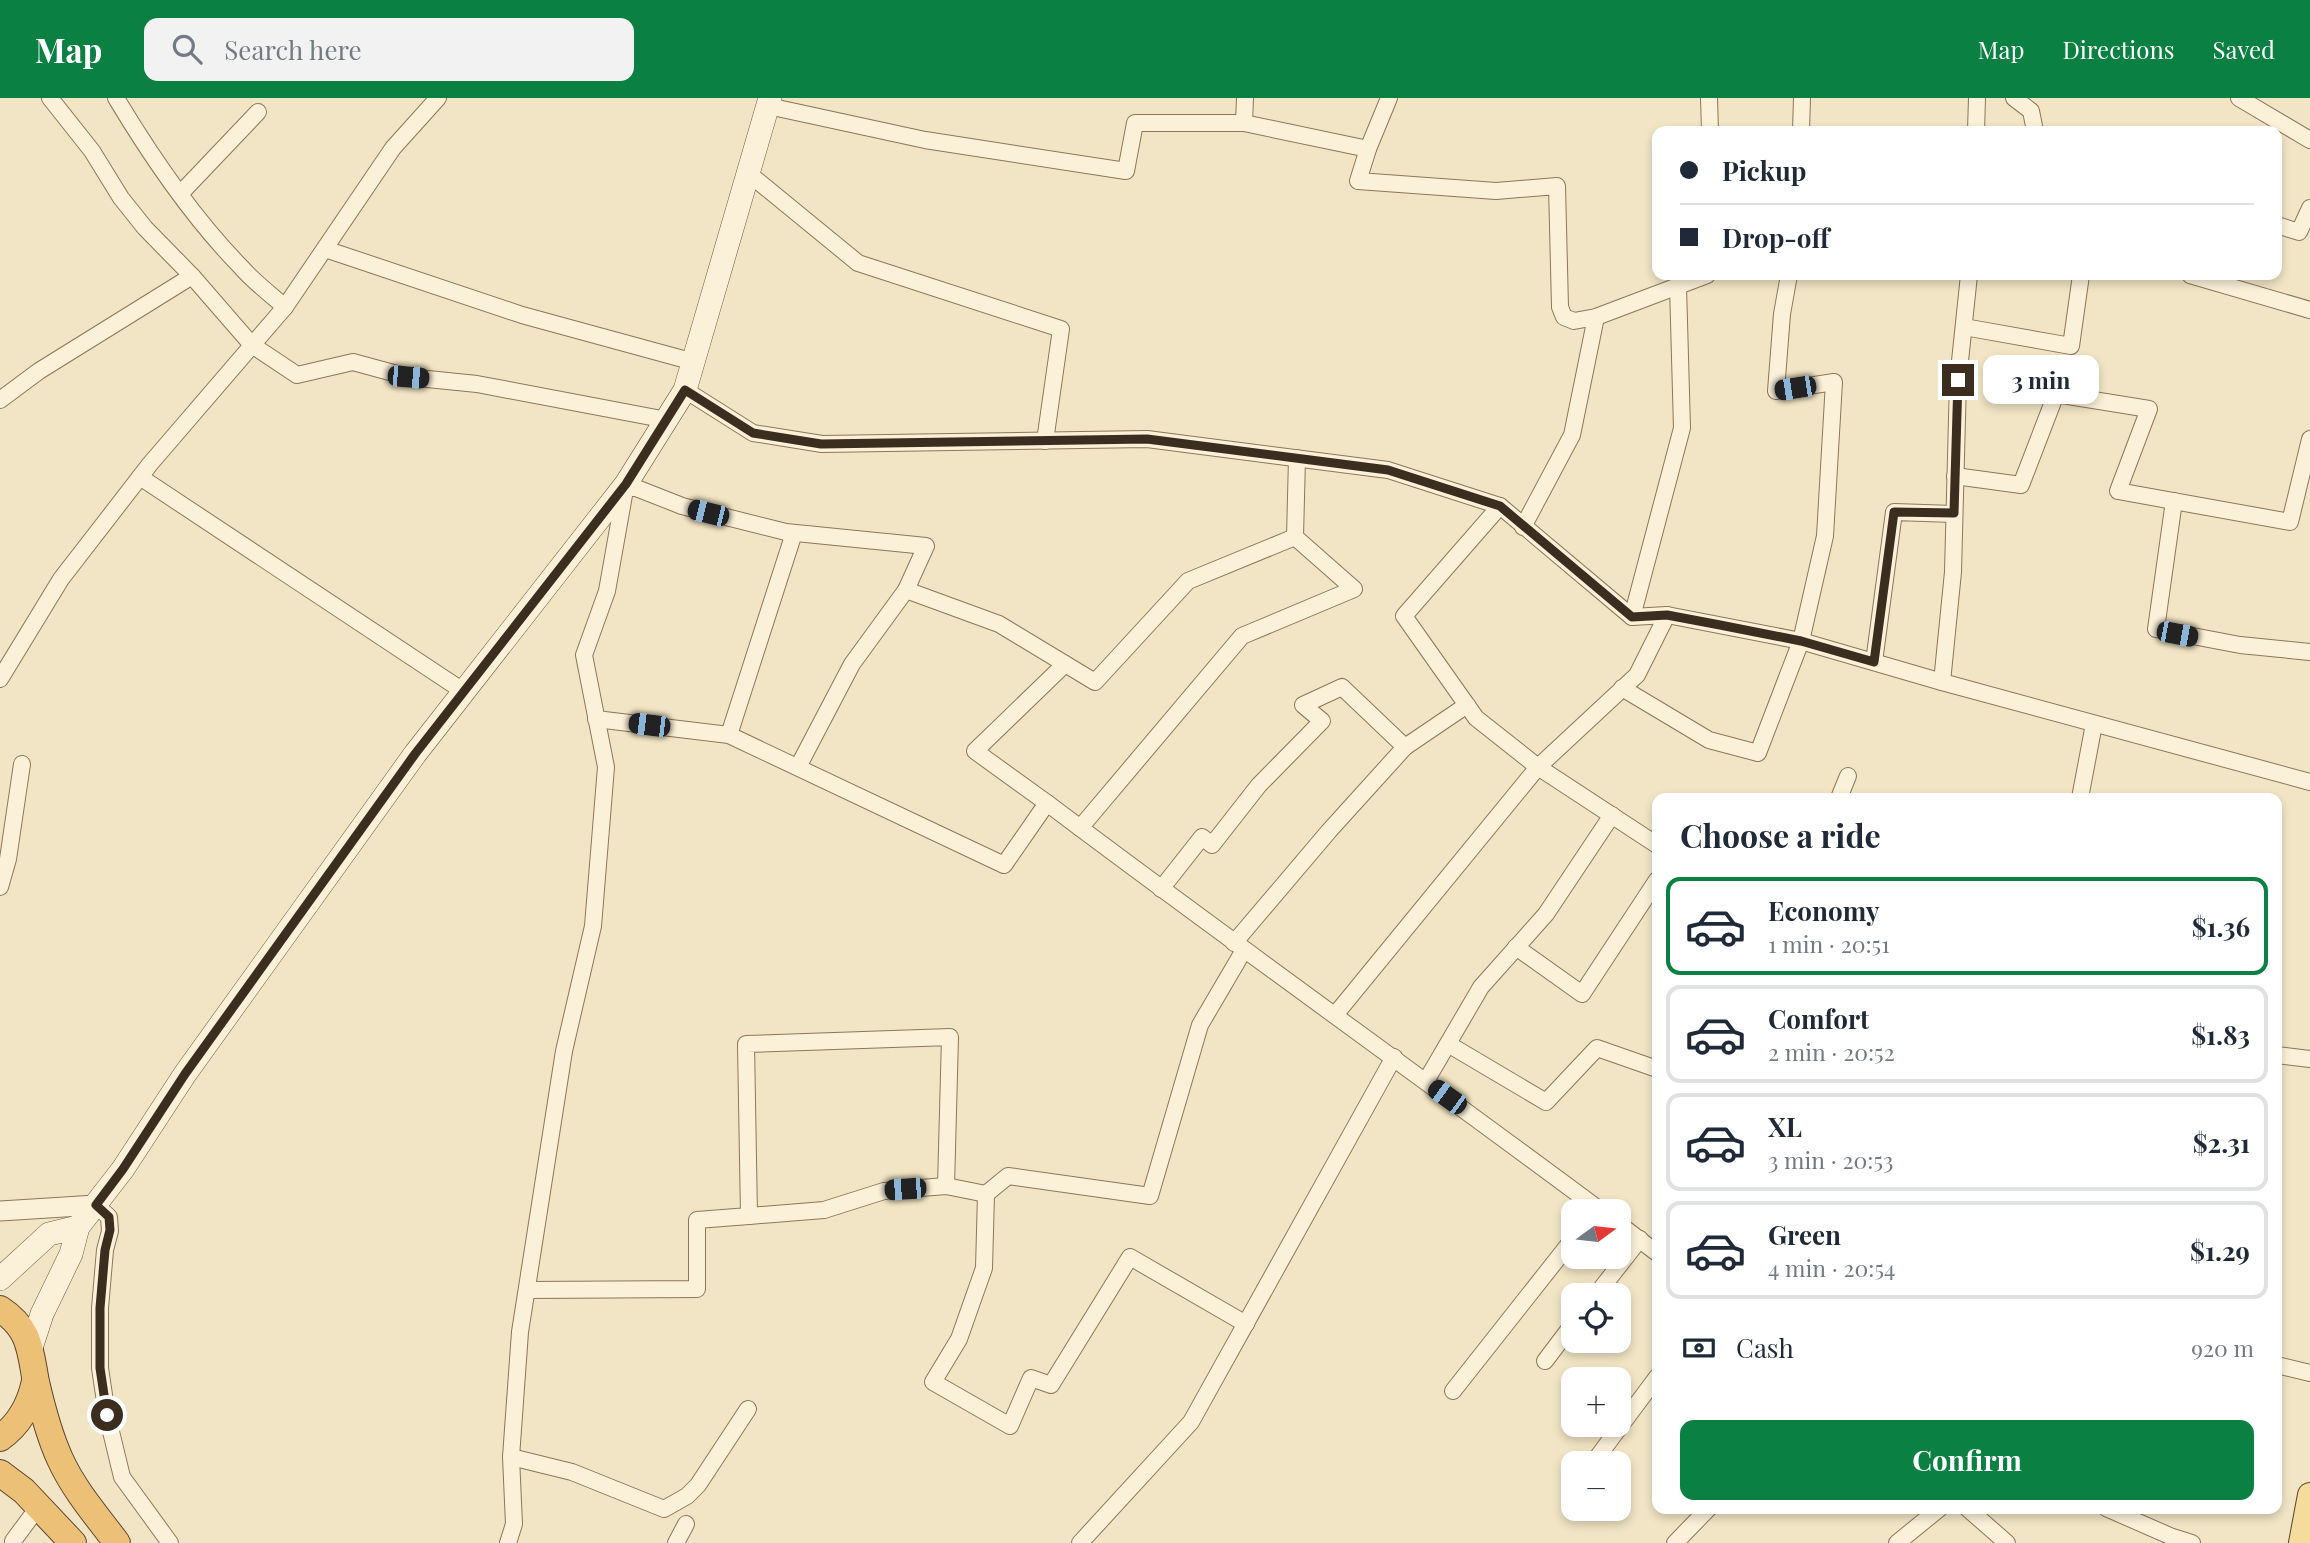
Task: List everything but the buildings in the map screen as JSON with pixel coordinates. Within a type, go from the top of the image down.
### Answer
[{"type":"highway","points":[[0,1309],[16,1322],[31,1348],[43,1412],[59,1458],[72,1482],[117,1543]]},
{"type":"highway","points":[[0,1438],[19,1421],[27,1408],[36,1379]]},
{"type":"highway","points":[[0,1473],[24,1491],[73,1543]]},
{"type":"main road","points":[[31,1348],[42,1314],[71,1254],[78,1227],[123,1169],[185,1074],[415,754],[626,484],[685,390],[769,102]]},
{"type":"main road","points":[[0,1279],[49,1234],[78,1227]]},
{"type":"main road","points":[[2305,1530],[2310,1495]]},
{"type":"street","points":[[50,98],[92,151],[121,198],[145,228],[192,276],[252,345],[297,374],[353,362],[408,377],[477,384],[667,420]]},
{"type":"street","points":[[116,98],[153,159],[180,194],[241,268],[285,307]]},
{"type":"street","points":[[1244,123],[1245,98]]},
{"type":"street","points":[[1389,98],[1358,181],[1496,191],[1557,186],[1560,307],[1564,317],[1574,321],[1596,317],[1694,280]]},
{"type":"street","points":[[1709,98],[1710,126]]},
{"type":"street","points":[[1801,126],[1802,98]]},
{"type":"street","points":[[1976,126],[1977,98]]},
{"type":"street","points":[[2014,98],[2031,111],[2034,126]]},
{"type":"street","points":[[2239,98],[2310,140]]},
{"type":"street","points":[[0,680],[61,579],[140,477],[285,307],[393,148],[431,101]]},
{"type":"street","points":[[769,102],[925,140],[1126,171],[1135,123],[1244,123],[1368,149]]},
{"type":"street","points":[[180,194],[258,112]]},
{"type":"street","points":[[748,173],[858,263],[1061,329],[1045,441]]},
{"type":"street","points":[[2282,227],[2299,232],[2310,208]]},
{"type":"street","points":[[326,249],[522,315],[694,362]]},
{"type":"street","points":[[0,400],[39,371],[192,276]]},
{"type":"street","points":[[1622,688],[1709,740],[1758,754],[1801,641],[1825,536],[1834,382],[1776,391],[1782,314],[1788,280]]},
{"type":"street","points":[[1942,682],[1953,572],[1958,380],[1969,280]]},
{"type":"street","points":[[1964,327],[2071,346],[2080,280]]},
{"type":"street","points":[[2207,280],[2310,310]]},
{"type":"street","points":[[1632,617],[1682,428],[1678,286]]},
{"type":"street","points":[[1523,527],[1572,435],[1596,317]]},
{"type":"street","points":[[685,390],[753,433],[821,444],[1147,439],[1388,470],[1500,506],[1632,617],[1667,615],[1801,641],[2310,782]]},
{"type":"street","points":[[1955,476],[2021,485],[2056,394],[2149,409],[2119,491],[2290,522],[2310,439]]},
{"type":"street","points":[[1295,537],[1297,458]]},
{"type":"street","points":[[140,477],[463,691]]},
{"type":"street","points":[[508,1543],[514,1524],[511,1457],[520,1332],[564,1051],[593,926],[606,767],[584,655],[607,592],[626,484],[682,506],[794,533],[926,546],[905,590],[852,664],[798,767]]},
{"type":"street","points":[[2174,501],[2155,629],[2240,645],[2310,652]]},
{"type":"street","points":[[1500,506],[1404,616],[1476,718],[1538,767],[1652,842]]},
{"type":"street","points":[[1874,662],[1894,512],[1954,513]]},
{"type":"street","points":[[729,735],[794,533]]},
{"type":"street","points":[[905,590],[999,624],[1095,682],[1188,581],[1295,537]]},
{"type":"street","points":[[1080,828],[1242,636],[1354,589],[1295,537]]},
{"type":"street","points":[[1335,1015],[1538,767],[1637,674],[1667,615]]},
{"type":"street","points":[[1065,664],[975,751],[1583,1199]]},
{"type":"street","points":[[1161,889],[1202,837],[1212,845],[1259,785],[1322,721],[1303,705],[1342,687],[1405,747]]},
{"type":"street","points":[[1246,1324],[1130,1257],[1051,1385],[1031,1378],[1010,1426],[933,1382],[959,1339],[984,1268],[986,1194],[1008,1176],[1150,1196],[1200,1025],[1239,946],[1329,831],[1405,747],[1467,705]]},
{"type":"street","points":[[596,719],[729,735],[1004,865],[1047,803]]},
{"type":"street","points":[[2081,793],[2094,724]]},
{"type":"street","points":[[0,887],[8,859],[22,764]]},
{"type":"street","points":[[1841,793],[1847,776]]},
{"type":"street","points":[[1426,1081],[1481,987],[1546,914],[1612,815]]},
{"type":"street","points":[[1516,947],[1582,994],[1652,888]]},
{"type":"street","points":[[748,1216],[746,1044],[950,1037],[946,1186]]},
{"type":"street","points":[[1448,1044],[1546,1102],[1597,1048],[1652,1067]]},
{"type":"street","points":[[2282,1056],[2310,1059]]},
{"type":"street","points":[[1080,1543],[1191,1422],[1394,1057]]},
{"type":"street","points":[[527,1290],[698,1289],[697,1220],[824,1210],[884,1191],[946,1186],[986,1194]]},
{"type":"street","points":[[0,1211],[96,1205],[109,1217],[110,1230],[105,1250],[100,1308],[100,1368],[107,1415],[122,1477],[170,1543]]},
{"type":"street","points":[[1631,1233],[1652,1249]]},
{"type":"street","points":[[1605,1283],[1640,1239]]},
{"type":"street","points":[[1454,1391],[1561,1254]]},
{"type":"street","points":[[1545,1361],[1561,1340]]},
{"type":"street","points":[[2282,1366],[2310,1373]]},
{"type":"street","points":[[1602,1451],[1652,1384]]},
{"type":"street","points":[[511,1457],[572,1472],[664,1509],[687,1496],[698,1485],[748,1409]]},
{"type":"street","points":[[9,1540],[39,1506]]},
{"type":"street","points":[[1675,1543],[1703,1514]]},
{"type":"street","points":[[1897,1543],[1933,1514]]},
{"type":"street","points":[[1974,1514],[2007,1543]]},
{"type":"street","points":[[2120,1514],[2192,1543]]},
{"type":"street","points":[[676,1543],[686,1524]]},
{"type":"route","points":[[107,1415],[100,1368],[100,1308],[105,1250],[110,1230],[109,1217],[96,1205],[123,1169],[185,1074],[415,754],[626,484],[685,390],[753,433],[821,444],[1147,439],[1388,470],[1500,506],[1632,617],[1667,615],[1801,641],[1874,662],[1894,512],[1954,513],[1958,380]]}]
